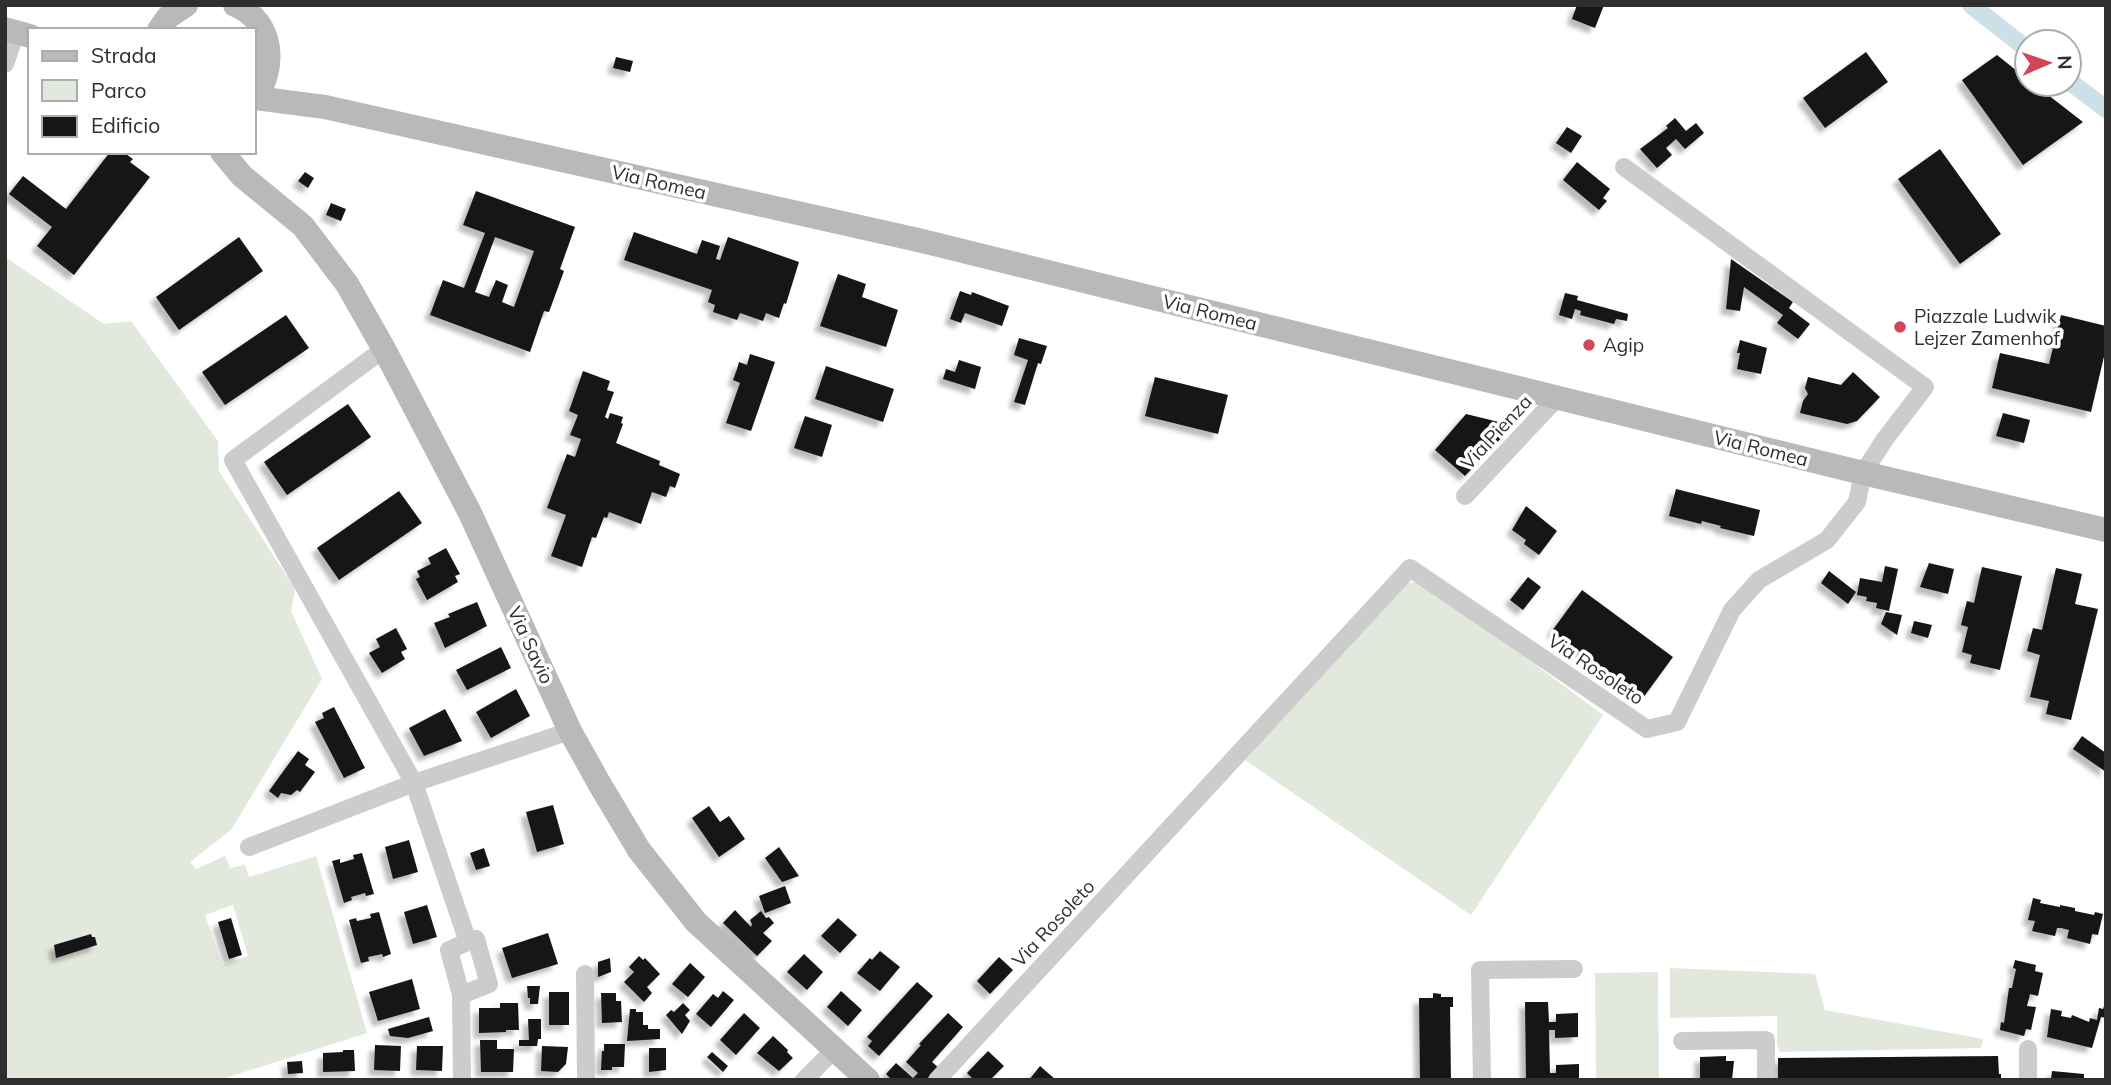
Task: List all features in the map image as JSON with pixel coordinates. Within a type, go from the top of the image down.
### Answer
[{"type":"main road","points":[[160,28],[168,17],[183,6]]},
{"type":"main road","points":[[238,6],[254,18],[264,32],[269,49],[269,67],[256,97]]},
{"type":"main road","name":"Via Romea","points":[[269,67],[313,104]]},
{"type":"main road","name":"Via Romea","points":[[256,99],[313,104],[918,240],[1863,473],[2106,530]]},
{"type":"main road","name":"Via Savio","points":[[225,154],[240,164],[303,226],[347,284],[470,513],[570,731],[639,850],[696,922],[867,1080]]},
{"type":"street","points":[[5,64],[17,32]]},
{"type":"street","name":"Via Rosoleto","points":[[937,1080],[1410,568],[1647,729],[1677,722],[1732,610],[1759,580],[1827,540],[1857,502],[1863,473],[1925,387],[1624,167]]},
{"type":"street","points":[[384,349],[233,460],[414,783],[468,942]]},
{"type":"street","name":"Via Pienza","points":[[1465,496],[1558,397]]},
{"type":"street","points":[[249,847],[414,783],[570,731]]},
{"type":"street","points":[[461,995],[489,984],[476,939],[449,950],[461,995],[462,1080]]},
{"type":"street","points":[[1482,1080],[1480,970],[1574,969]]},
{"type":"street","points":[[585,974],[586,1080]]},
{"type":"street","points":[[1682,1041],[1766,1040],[1766,1080]]},
{"type":"street","points":[[2028,1049],[2028,1080]]},
{"type":"street","points":[[804,1080],[834,1050]]},
{"type":"green space","points":[[5,257],[104,324],[131,321],[218,441],[219,471],[295,589],[291,611],[322,679],[231,830],[190,862],[196,869],[225,856],[230,868],[245,865],[249,877],[316,856],[367,1033],[219,1080],[5,1080]],"holes":[[[233,905],[248,956],[222,965],[205,915]]]},
{"type":"green space","points":[[1424,582],[1603,715],[1471,915],[1245,760],[1295,694],[1403,583]]},
{"type":"green space","points":[[1670,968],[1815,974],[1825,1010],[1983,1039],[1981,1048],[1780,1052],[1777,1044],[1777,1016],[1670,1018]]},
{"type":"green space","points":[[1658,972],[1659,1080],[1596,1080],[1595,973]]},
{"type":"building","points":[[1577,5],[1604,5],[1595,28],[1572,19]]},
{"type":"building","points":[[1866,52],[1888,82],[1825,128],[1803,98]]},
{"type":"building","points":[[1997,55],[2013,68],[2013,98],[2052,98],[2083,122],[2023,165],[1962,80]]},
{"type":"building","points":[[616,57],[633,61],[630,72],[613,68]]},
{"type":"building","points":[[1675,118],[1686,131],[1696,123],[1704,133],[1685,149],[1676,139],[1666,148],[1672,155],[1657,168],[1640,149],[1668,128],[1666,126]]},
{"type":"building","points":[[1567,127],[1582,136],[1571,153],[1556,143]]},
{"type":"building","points":[[1940,149],[2001,234],[1960,264],[1898,179]]},
{"type":"building","points":[[108,154],[126,154],[133,159],[130,162],[150,177],[74,275],[37,246],[52,227],[9,194],[23,176],[66,209]]},
{"type":"building","points":[[1577,162],[1610,189],[1603,198],[1607,201],[1599,210],[1563,180]]},
{"type":"building","points":[[305,172],[314,178],[308,188],[298,181]]},
{"type":"building","points":[[476,191],[575,227],[560,269],[564,271],[549,312],[544,311],[530,352],[430,315],[443,280],[464,288],[485,233],[463,225]],"holes":[[[495,237],[534,251],[514,307],[502,302],[508,285],[496,280],[489,297],[475,292]]]},
{"type":"building","points":[[331,203],[346,209],[341,221],[326,215]]},
{"type":"building","points":[[634,232],[697,254],[702,240],[720,246],[716,259],[720,260],[728,237],[799,262],[779,318],[766,313],[763,321],[740,313],[737,320],[713,312],[715,305],[708,302],[712,290],[624,260]]},
{"type":"building","points":[[239,237],[263,271],[179,330],[156,297]]},
{"type":"building","points":[[1731,259],[1793,302],[1789,308],[1810,324],[1798,339],[1777,323],[1783,315],[1744,287],[1740,311],[1726,309]]},
{"type":"building","points":[[838,274],[866,284],[862,297],[898,310],[886,347],[820,326]]},
{"type":"building","points":[[960,291],[971,295],[972,292],[1009,306],[1002,326],[965,313],[961,323],[950,319]]},
{"type":"building","points":[[1565,293],[1578,296],[1577,300],[1628,314],[1627,321],[1616,319],[1614,324],[1580,315],[1581,311],[1575,309],[1572,319],[1559,315]]},
{"type":"building","points":[[286,315],[309,348],[225,405],[202,372]]},
{"type":"building","points":[[2061,315],[2106,326],[2106,348],[2091,412],[1992,388],[2000,353],[2049,364]]},
{"type":"building","points":[[1019,338],[1047,346],[1041,364],[1038,363],[1025,405],[1014,402],[1028,360],[1014,355]]},
{"type":"building","points":[[1740,340],[1767,348],[1761,374],[1737,369]]},
{"type":"building","points":[[750,354],[775,362],[751,431],[726,423],[740,383],[733,380],[739,362],[747,365]]},
{"type":"building","points":[[959,360],[981,367],[975,389],[943,379],[946,369],[955,372]]},
{"type":"building","points":[[826,366],[894,389],[883,422],[815,399]]},
{"type":"building","points":[[583,371],[610,381],[607,390],[614,392],[605,417],[608,419],[610,413],[623,417],[616,443],[660,461],[659,465],[680,474],[675,488],[670,486],[666,497],[652,492],[641,524],[609,512],[607,518],[604,517],[596,538],[592,537],[582,567],[551,556],[566,515],[547,508],[567,454],[575,457],[581,439],[570,435],[578,415],[569,411]]},
{"type":"building","points":[[1853,372],[1880,397],[1857,421],[1847,424],[1800,413],[1808,394],[1805,388],[1808,377],[1841,385]]},
{"type":"building","points":[[1155,377],[1228,395],[1218,434],[1145,416]]},
{"type":"building","points":[[348,404],[371,437],[287,495],[264,462]]},
{"type":"building","points":[[2003,413],[2030,420],[2024,443],[1996,436]]},
{"type":"building","points":[[1466,414],[1507,424],[1505,434],[1465,476],[1435,450]]},
{"type":"building","points":[[805,416],[832,425],[822,457],[794,448]]},
{"type":"building","points":[[1676,489],[1760,510],[1754,536],[1702,521],[1701,524],[1669,516]]},
{"type":"building","points":[[399,491],[422,523],[339,580],[317,548]]},
{"type":"building","points":[[1526,506],[1557,531],[1539,555],[1524,544],[1526,540],[1512,530]]},
{"type":"building","points":[[446,548],[460,574],[455,576],[458,582],[427,600],[416,579],[420,577],[417,571],[431,564],[428,558]]},
{"type":"building","points":[[1929,563],[1954,569],[1948,594],[1920,587]]},
{"type":"building","points":[[1885,566],[1898,569],[1889,611],[1876,608],[1877,603],[1866,601],[1867,597],[1857,595],[1860,578],[1882,582]]},
{"type":"building","points":[[1982,567],[2022,576],[2000,670],[1970,663],[1972,655],[1962,652],[1968,627],[1961,625],[1967,601],[1974,603]]},
{"type":"building","points":[[2056,568],[2082,574],[2075,604],[2098,609],[2071,720],[2046,714],[2049,701],[2030,697],[2040,655],[2027,651],[2033,628],[2042,630]]},
{"type":"building","points":[[1829,571],[1856,592],[1848,604],[1821,583]]},
{"type":"building","points":[[1528,577],[1541,587],[1523,610],[1510,600]]},
{"type":"building","points":[[1582,590],[1673,657],[1643,698],[1552,631]]},
{"type":"building","points":[[477,602],[487,626],[445,648],[434,623]]},
{"type":"building","points":[[1886,612],[1902,615],[1897,635],[1881,624]]},
{"type":"building","points":[[1914,621],[1932,625],[1928,638],[1911,633]]},
{"type":"building","points":[[396,628],[407,649],[401,652],[405,659],[382,673],[369,653],[380,647],[376,639]]},
{"type":"building","points":[[501,647],[511,668],[467,690],[456,670]]},
{"type":"building","points":[[516,689],[530,716],[491,738],[476,712]]},
{"type":"building","points":[[334,707],[365,768],[344,778],[315,722],[324,718],[322,713]]},
{"type":"building","points":[[445,709],[462,741],[424,756],[409,728]]},
{"type":"building","points":[[2082,736],[2106,753],[2106,772],[2073,749]]},
{"type":"building","points":[[298,751],[309,759],[305,765],[315,772],[300,792],[297,790],[291,795],[281,793],[278,798],[269,791]]},
{"type":"building","points":[[553,805],[564,844],[537,852],[526,812]]},
{"type":"building","points":[[709,806],[720,822],[729,816],[745,839],[719,857],[692,818]]},
{"type":"building","points":[[409,840],[418,872],[393,879],[385,847]]},
{"type":"building","points":[[779,847],[799,876],[782,882],[765,858]]},
{"type":"building","points":[[484,848],[490,866],[476,870],[470,853]]},
{"type":"building","points":[[362,853],[374,894],[366,896],[365,893],[351,897],[352,900],[344,903],[332,861],[340,859],[340,863],[354,859],[353,855]]},
{"type":"building","points":[[785,886],[791,903],[765,913],[759,896]]},
{"type":"building","points":[[2033,898],[2041,900],[2040,903],[2075,908],[2075,911],[2103,914],[2098,935],[2092,934],[2090,944],[2067,938],[2069,930],[2061,928],[2057,928],[2055,936],[2032,931],[2035,921],[2028,920]]},
{"type":"building","points":[[427,905],[437,937],[413,944],[404,912]]},
{"type":"building","points":[[735,910],[751,927],[750,920],[761,911],[774,923],[763,933],[772,941],[757,956],[723,923]]},
{"type":"building","points":[[379,912],[391,954],[368,957],[369,961],[361,963],[349,920],[371,918],[370,914]]},
{"type":"building","points":[[231,918],[242,955],[229,959],[218,922]]},
{"type":"building","points":[[838,918],[857,935],[840,953],[821,936]]},
{"type":"building","points":[[548,933],[558,964],[512,978],[502,948]]},
{"type":"building","points":[[91,934],[97,945],[56,958],[54,945]]},
{"type":"building","points":[[880,951],[900,967],[880,991],[857,973]]},
{"type":"building","points":[[804,954],[823,972],[807,990],[787,972]]},
{"type":"building","points":[[639,956],[643,960],[645,958],[660,974],[647,987],[652,993],[644,1002],[624,982],[634,972],[629,967]]},
{"type":"building","points":[[999,957],[1013,970],[990,994],[977,981]]},
{"type":"building","points":[[610,958],[611,972],[598,977],[598,962]]},
{"type":"building","points":[[2015,960],[2036,965],[2035,971],[2043,973],[2038,996],[2030,994],[2027,1006],[2036,1007],[2031,1030],[2026,1029],[2024,1036],[2000,1030],[2001,1022],[2004,1023],[2009,988],[2012,988]]},
{"type":"building","points":[[690,963],[705,977],[688,997],[672,984]]},
{"type":"building","points":[[412,979],[420,1009],[378,1021],[369,992]]},
{"type":"building","points":[[917,982],[933,996],[879,1056],[868,1046],[872,1041],[867,1037]]},
{"type":"building","points":[[527,986],[540,986],[538,1004],[530,1004]]},
{"type":"building","points":[[723,991],[734,1000],[711,1027],[696,1014],[713,994],[718,998]]},
{"type":"building","points":[[841,991],[862,1010],[848,1026],[827,1007]]},
{"type":"building","points":[[549,992],[569,992],[569,1025],[549,1025]]},
{"type":"building","points":[[601,993],[616,993],[616,1001],[621,1001],[622,1022],[602,1023]]},
{"type":"building","points":[[1433,993],[1441,994],[1441,997],[1453,997],[1453,1007],[1450,1007],[1451,1080],[1420,1080],[1419,998],[1433,998]]},
{"type":"building","points":[[1525,1002],[1548,1002],[1549,1022],[1556,1022],[1556,1014],[1578,1013],[1578,1037],[1555,1038],[1555,1030],[1549,1030],[1550,1073],[1556,1073],[1556,1065],[1579,1064],[1579,1080],[1526,1080]]},
{"type":"building","points":[[500,1003],[518,1003],[519,1030],[479,1033],[479,1008],[500,1008]]},
{"type":"building","points":[[683,1003],[690,1010],[685,1015],[690,1021],[682,1034],[666,1015],[671,1010],[674,1012]]},
{"type":"building","points":[[2105,1003],[2106,1018],[2101,1017],[2092,1048],[2047,1037],[2051,1009],[2062,1011],[2061,1016],[2071,1018],[2072,1015],[2089,1022],[2090,1018],[2097,1020],[2099,1008],[2103,1009]]},
{"type":"building","points":[[630,1009],[643,1012],[643,1025],[648,1025],[648,1029],[660,1029],[660,1039],[627,1041]]},
{"type":"building","points":[[744,1013],[760,1028],[736,1055],[720,1040]]},
{"type":"building","points":[[948,1013],[963,1027],[932,1062],[939,1068],[928,1080],[892,1080],[886,1074],[896,1063],[913,1078],[918,1073],[906,1062]]},
{"type":"building","points":[[429,1017],[433,1031],[408,1038],[390,1036],[388,1029]]},
{"type":"building","points":[[528,1019],[541,1019],[541,1039],[538,1039],[537,1046],[519,1046],[519,1040],[529,1040]]},
{"type":"building","points":[[773,1036],[793,1058],[779,1071],[757,1053]]},
{"type":"building","points":[[480,1040],[497,1040],[497,1049],[514,1049],[513,1072],[481,1072]]},
{"type":"building","points":[[604,1044],[625,1044],[624,1067],[601,1070]]},
{"type":"building","points":[[375,1045],[401,1046],[400,1071],[374,1070]]},
{"type":"building","points":[[417,1046],[443,1046],[442,1071],[416,1070]]},
{"type":"building","points":[[542,1046],[568,1047],[566,1064],[558,1072],[541,1071]]},
{"type":"building","points":[[649,1048],[666,1048],[666,1070],[649,1072]]},
{"type":"building","points":[[354,1050],[355,1071],[323,1072],[323,1053]]},
{"type":"building","points":[[988,1051],[1004,1066],[990,1080],[974,1080],[967,1073]]},
{"type":"building","points":[[712,1052],[728,1066],[723,1072],[707,1057]]},
{"type":"building","points":[[1726,1056],[1726,1061],[1734,1061],[1732,1080],[1700,1080],[1700,1057]]},
{"type":"building","points":[[1998,1056],[2001,1080],[1778,1080],[1778,1058]]},
{"type":"building","points":[[302,1061],[303,1073],[288,1074],[287,1062]]},
{"type":"building","points":[[1040,1066],[1056,1080],[1029,1080]]},
{"type":"building","points":[[2052,1071],[2084,1074],[2084,1080],[2051,1079]]},
{"type":"waterway","points":[[1971,5],[2013,38]]},
{"type":"waterway","points":[[2083,92],[2106,109]]},
{"type":"place","name":"Piazzale Ludwik Lejzer Zamenhof","points":[[1900,327]]},
{"type":"place","name":"Agip","points":[[1589,345]]}]
